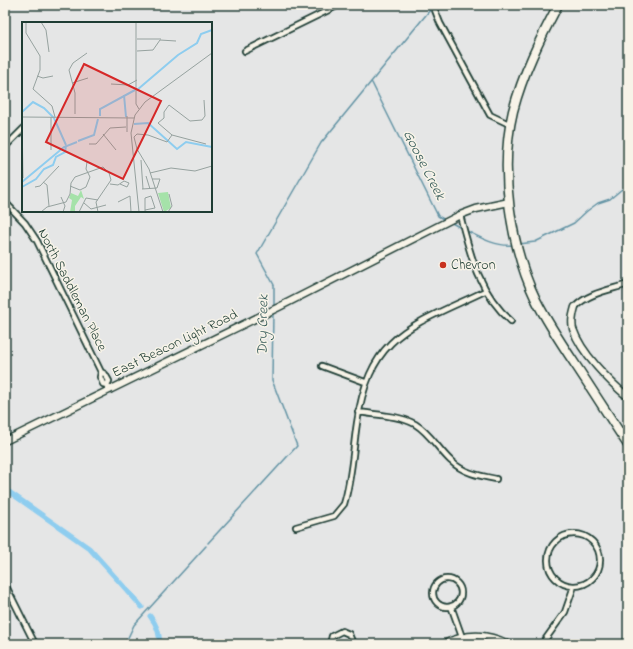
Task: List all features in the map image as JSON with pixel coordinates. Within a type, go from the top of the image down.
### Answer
[{"type":"highway","points":[[558,5],[530,59],[516,100],[511,125],[508,161],[509,202],[520,257],[535,298],[553,331],[628,445]]},
{"type":"main road","name":"East Beacon Light Road","points":[[5,441],[109,387],[279,307],[460,215],[476,209],[509,202]]},
{"type":"main road","points":[[575,307],[572,321],[577,336],[605,375],[628,397]]},
{"type":"main road","points":[[444,644],[462,637],[488,636],[508,644]]},
{"type":"street","points":[[245,51],[339,5]]},
{"type":"street","points":[[433,5],[444,30],[490,115],[511,125]]},
{"type":"street","points":[[5,147],[22,130]]},
{"type":"street","name":"North Saddleman Place","points":[[5,202],[25,223],[37,241],[101,372],[105,374],[109,387]]},
{"type":"street","points":[[460,215],[472,261],[485,291],[500,310],[511,320]]},
{"type":"street","points":[[575,307],[589,296],[628,284]]},
{"type":"street","points":[[296,528],[334,516],[342,508],[346,497],[358,412],[365,382],[382,352],[404,331],[485,291]]},
{"type":"street","points":[[322,366],[365,382]]},
{"type":"street","points":[[358,412],[396,417],[410,421],[422,429],[458,467],[471,474],[496,480]]},
{"type":"street","points":[[570,534],[578,534],[592,540],[600,554],[600,562],[594,576],[589,582],[574,586],[566,585],[554,576],[548,562],[551,547],[556,541],[570,534]]},
{"type":"street","points":[[449,579],[456,582],[460,588],[461,594],[456,603],[452,606],[440,605],[433,596],[433,591],[436,584],[441,580],[449,579]]},
{"type":"street","points":[[5,584],[35,644]]},
{"type":"street","points":[[542,644],[565,612],[574,586]]},
{"type":"street","points":[[452,606],[462,637]]},
{"type":"street","points":[[330,644],[332,636],[342,631],[349,634],[353,644]]},
{"type":"waterway","name":"Dry Creek","points":[[274,307],[274,285],[257,254],[321,143],[430,10]]},
{"type":"waterway","name":"Goose Creek","points":[[372,83],[438,216],[445,220]]},
{"type":"waterway","name":"Goose Creek","points":[[519,244],[535,242],[574,223],[598,203],[610,199],[622,189],[628,192]]},
{"type":"waterway","name":"Goose Creek","points":[[450,222],[461,228]]},
{"type":"waterway","name":"Goose Creek","points":[[465,230],[494,243],[513,245]]},
{"type":"waterway","name":"Dry Creek","points":[[208,543],[297,446],[272,380],[273,311]]},
{"type":"waterway","points":[[5,489],[89,548],[142,607]]},
{"type":"waterway","name":"Dry Creek","points":[[125,644],[134,625],[206,546]]},
{"type":"waterway","points":[[150,616],[157,629],[160,644]]},
{"type":"place","name":"Chevron","points":[[443,265]]}]
